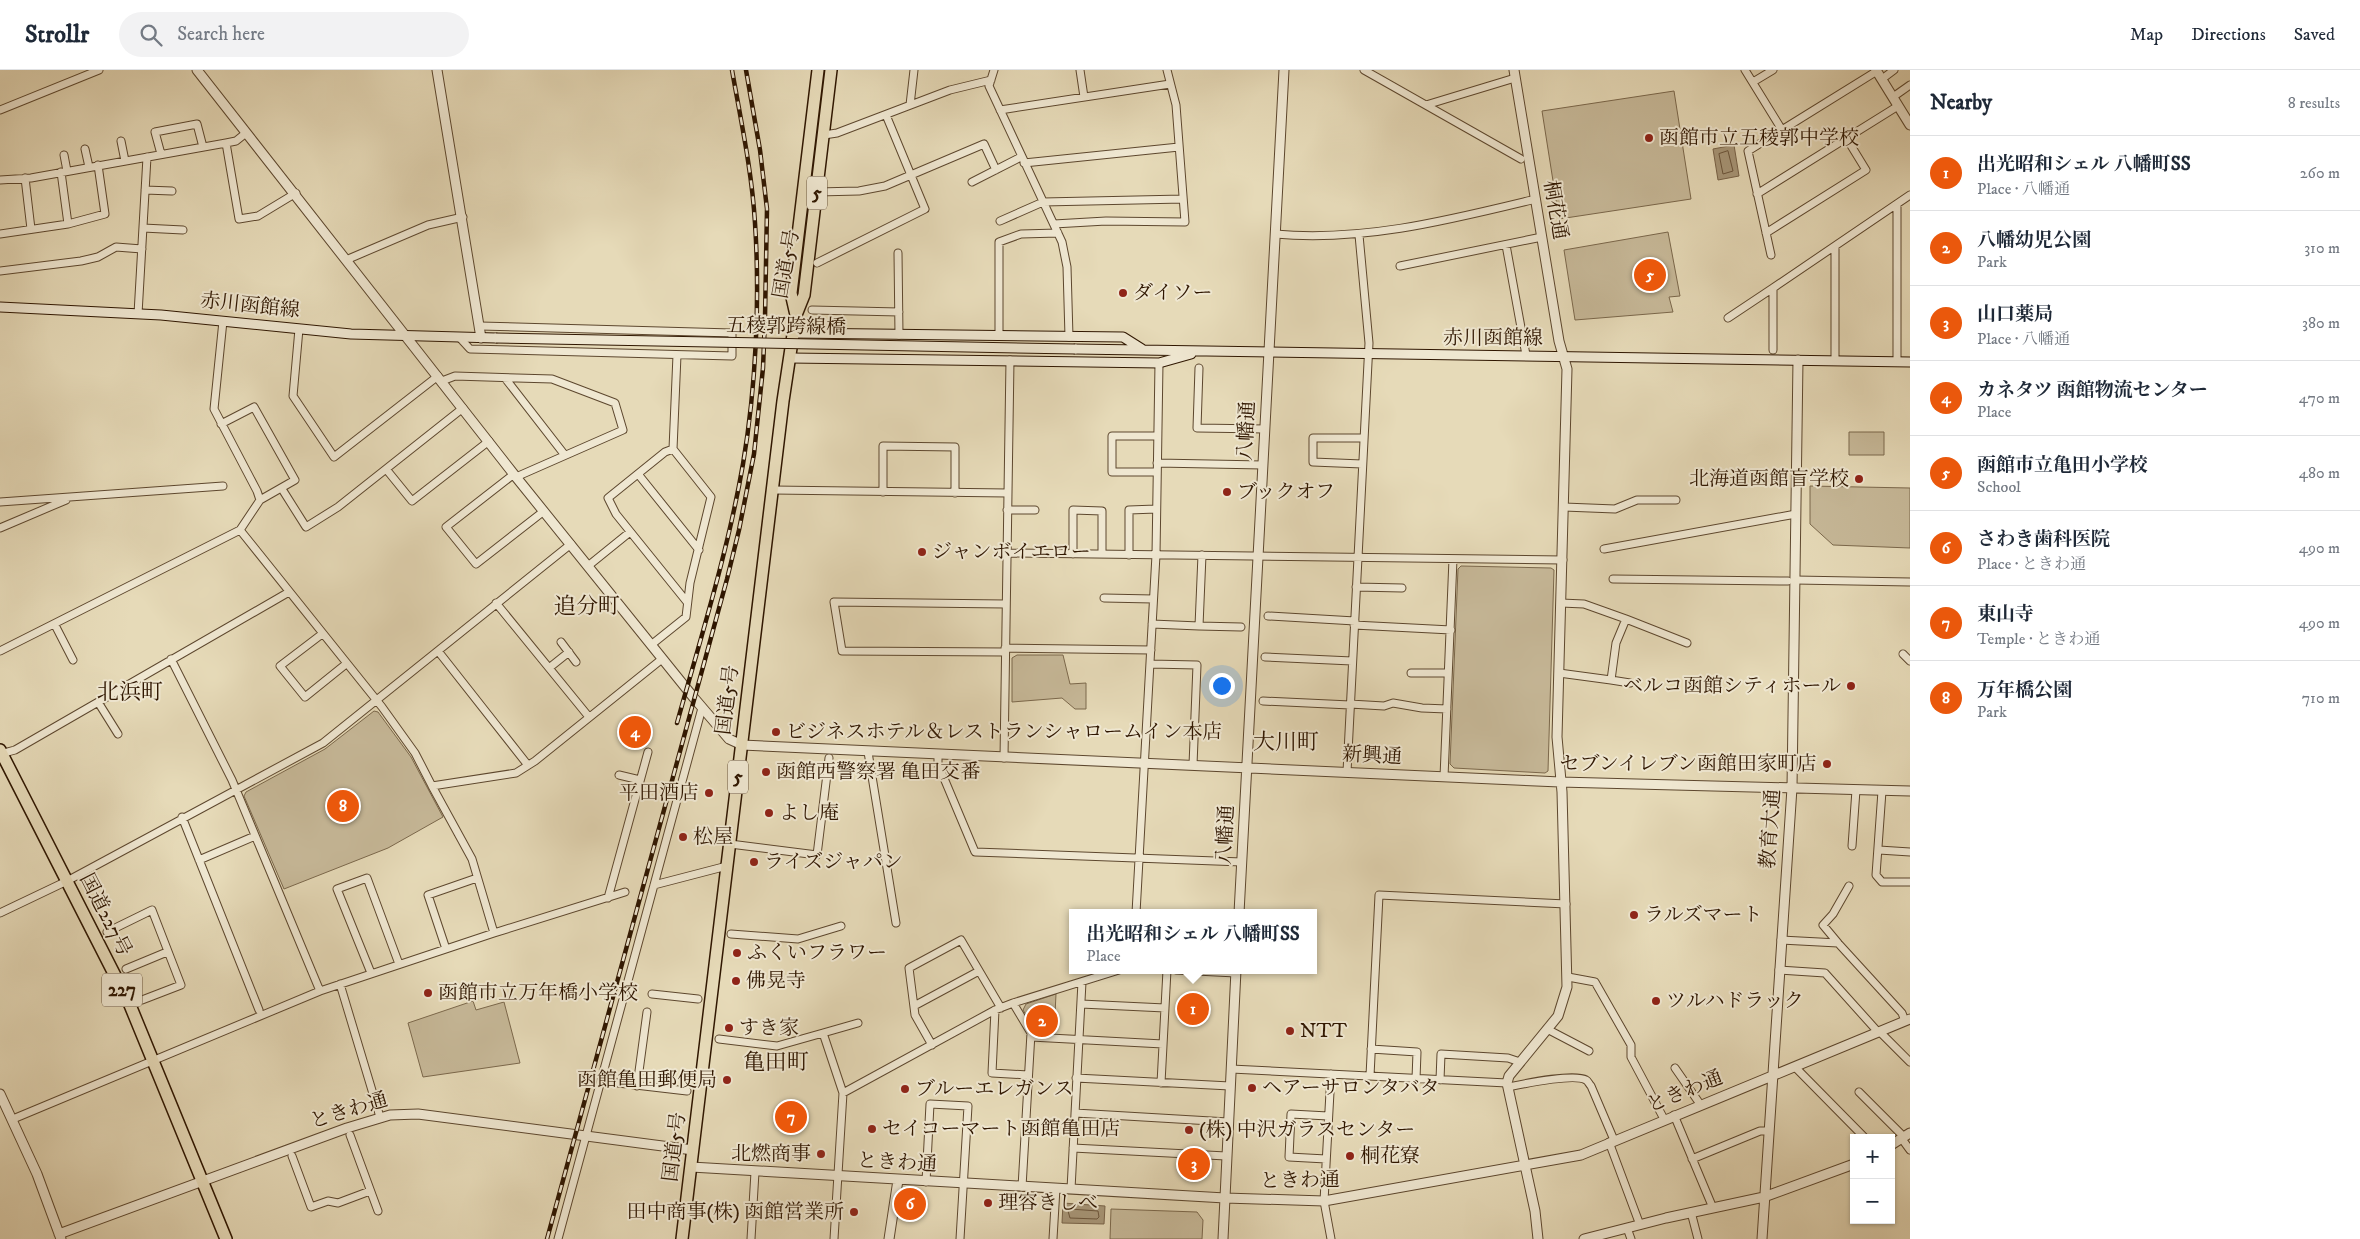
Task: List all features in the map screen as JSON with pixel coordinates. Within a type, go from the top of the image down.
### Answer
[{"type":"highway","name":"国道5号","points":[[796,314],[791,294],[818,70]]},
{"type":"highway","name":"国道5号","points":[[682,1239],[793,333],[796,314],[804,295],[831,70]]},
{"type":"highway","name":"国道227号","points":[[0,753],[130,1005],[226,1239]]},
{"type":"street","points":[[0,110],[99,70]]},
{"type":"street","points":[[197,70],[662,659],[729,739],[742,746]]},
{"type":"street","points":[[438,70],[481,338]]},
{"type":"street","points":[[910,105],[914,70]]},
{"type":"street","points":[[994,70],[989,86],[1022,160],[1058,233],[1067,267],[1069,337]]},
{"type":"street","points":[[1080,70],[1084,97]]},
{"type":"street","points":[[1054,224],[1106,221],[1185,225],[1176,105],[1167,70]]},
{"type":"street","name":"八幡通","points":[[1239,909],[1284,70]]},
{"type":"street","points":[[1367,71],[1380,70]]},
{"type":"street","points":[[1745,70],[1782,130]]},
{"type":"street","points":[[1753,82],[1773,70]]},
{"type":"street","points":[[1771,255],[1748,151],[1876,70],[1910,125]]},
{"type":"street","points":[[1886,76],[1894,70]]},
{"type":"street","points":[[1367,71],[1521,160]]},
{"type":"street","points":[[1426,105],[1515,74]]},
{"type":"street","name":"桐花通","points":[[1508,1085],[1509,1076],[1558,1016],[1567,987],[1568,977],[1562,792],[1557,737],[1567,369],[1542,237],[1515,74]]},
{"type":"street","points":[[824,135],[837,133],[950,90],[991,80]]},
{"type":"street","points":[[1000,110],[1170,84]]},
{"type":"street","points":[[1893,97],[1910,85]]},
{"type":"street","points":[[1758,194],[1898,106]]},
{"type":"street","points":[[818,263],[925,209],[886,115]]},
{"type":"street","points":[[161,154],[155,132],[197,124],[203,147]]},
{"type":"street","points":[[0,180],[64,172],[226,143],[236,141],[246,133]]},
{"type":"street","points":[[1766,233],[1866,170],[1847,138]]},
{"type":"street","points":[[121,141],[125,161]]},
{"type":"street","points":[[226,143],[239,219],[258,216],[296,193]]},
{"type":"street","points":[[817,192],[869,190],[885,186],[984,144],[996,170]]},
{"type":"street","points":[[972,182],[1022,160],[1179,147]]},
{"type":"street","points":[[85,149],[89,167]]},
{"type":"street","points":[[64,155],[68,224]]},
{"type":"street","points":[[138,314],[147,157]]},
{"type":"street","points":[[0,234],[68,224],[105,214],[98,165]]},
{"type":"street","points":[[25,178],[31,229]]},
{"type":"street","points":[[145,190],[172,191]]},
{"type":"street","points":[[1728,318],[1910,196]]},
{"type":"street","points":[[1000,221],[1036,207],[1043,202],[1183,199]]},
{"type":"street","points":[[1275,234],[1358,235],[1443,222],[1536,199]]},
{"type":"street","points":[[1897,204],[1897,362]]},
{"type":"street","points":[[346,260],[428,225],[463,217]]},
{"type":"street","points":[[143,228],[183,230]]},
{"type":"street","points":[[999,336],[1000,242],[1021,234],[1058,233]]},
{"type":"street","points":[[1347,772],[1369,343],[1358,235]]},
{"type":"street","points":[[1400,266],[1542,237]]},
{"type":"street","points":[[1506,245],[1526,355]]},
{"type":"street","points":[[1835,246],[1835,361]]},
{"type":"street","points":[[0,271],[81,261],[98,257],[116,247],[142,249]]},
{"type":"street","points":[[898,253],[899,335]]},
{"type":"street","points":[[1773,288],[1773,350]]},
{"type":"street","name":"赤川函館線","points":[[0,307],[138,314],[351,334],[496,338]]},
{"type":"street","points":[[812,310],[899,312]]},
{"type":"street","points":[[223,321],[214,409],[260,500]]},
{"type":"street","points":[[459,337],[470,349],[732,356],[732,333],[480,326]]},
{"type":"street","points":[[300,329],[293,396],[334,456],[440,379],[455,376],[552,379],[615,403],[623,430],[515,475],[446,527],[476,564],[544,511]]},
{"type":"street","points":[[793,333],[1124,337],[1144,350]]},
{"type":"street","name":"五稜郭跨線橋","points":[[496,338],[1075,350]]},
{"type":"street","name":"赤川函館線","points":[[1075,350],[1563,355],[1910,362]]},
{"type":"street","points":[[790,358],[1159,363],[1201,351]]},
{"type":"street","points":[[651,645],[686,617],[687,602],[711,497],[674,449],[677,355]]},
{"type":"street","points":[[1004,758],[1010,360]]},
{"type":"street","name":"教育大通","points":[[1762,1239],[1792,788],[1791,581],[1796,514],[1798,360]]},
{"type":"street","points":[[1136,909],[1156,555],[1159,363]]},
{"type":"street","points":[[1199,368],[1197,428],[1265,429]]},
{"type":"street","points":[[505,378],[564,454]]},
{"type":"street","points":[[0,651],[240,530],[260,500],[295,480],[254,407],[221,424]]},
{"type":"street","points":[[282,489],[306,527],[338,507],[463,408]]},
{"type":"street","points":[[1157,472],[1112,472],[1112,436],[1158,436]]},
{"type":"street","points":[[1362,464],[1313,462],[1313,438],[1364,438]]},
{"type":"street","points":[[386,470],[412,502],[489,441]]},
{"type":"street","points":[[883,492],[883,446],[955,447],[955,493]]},
{"type":"street","points":[[674,449],[665,452],[608,498],[616,514],[687,602]]},
{"type":"street","points":[[1157,463],[1263,465]]},
{"type":"street","points":[[638,474],[699,550]]},
{"type":"street","points":[[0,502],[223,486]]},
{"type":"street","points":[[773,490],[1007,493]]},
{"type":"street","points":[[0,528],[71,497]]},
{"type":"street","points":[[1564,507],[1615,509],[1637,500],[1676,500]]},
{"type":"street","points":[[1129,555],[1129,510],[1156,509]]},
{"type":"street","points":[[1007,510],[1035,510]]},
{"type":"street","points":[[1072,554],[1073,510],[1102,511],[1102,554]]},
{"type":"street","points":[[1604,549],[1796,514]]},
{"type":"street","points":[[240,530],[415,752],[472,859],[494,933]]},
{"type":"street","points":[[588,566],[630,532]]},
{"type":"street","points":[[0,913],[67,881],[323,742],[376,702],[571,544]]},
{"type":"street","points":[[1007,553],[1563,560]]},
{"type":"street","points":[[1199,626],[1202,555]]},
{"type":"street","points":[[1444,777],[1453,559]]},
{"type":"street","points":[[1613,579],[1910,582]]},
{"type":"street","points":[[1356,586],[1402,588]]},
{"type":"street","points":[[0,753],[15,750],[289,592]]},
{"type":"street","points":[[1104,598],[1153,599]]},
{"type":"street","points":[[1006,604],[834,602],[842,650],[1151,650]]},
{"type":"street","points":[[496,603],[589,717]]},
{"type":"street","points":[[1561,603],[1584,604],[1687,643]]},
{"type":"street","points":[[1268,616],[1451,630]]},
{"type":"street","points":[[1611,680],[1616,644],[1626,619]]},
{"type":"street","points":[[56,624],[73,660]]},
{"type":"street","points":[[1152,624],[1241,627]]},
{"type":"street","points":[[322,634],[280,666],[305,697],[346,664]]},
{"type":"street","points":[[561,642],[576,662]]},
{"type":"street","points":[[438,651],[527,764]]},
{"type":"street","points":[[549,668],[569,652]]},
{"type":"street","points":[[1903,654],[1910,661]]},
{"type":"street","points":[[1265,657],[1352,661]]},
{"type":"street","points":[[170,659],[236,789],[320,991]]},
{"type":"street","points":[[432,786],[516,773],[534,761],[662,659]]},
{"type":"street","points":[[1150,664],[1197,665],[1193,765]]},
{"type":"street","points":[[1411,673],[1448,673]]},
{"type":"street","points":[[1559,673],[1630,683]]},
{"type":"street","points":[[1263,701],[1384,706],[1393,703],[1422,708],[1447,709]]},
{"type":"street","points":[[98,702],[118,734]]},
{"type":"street","points":[[558,1239],[702,708]]},
{"type":"street","name":"新興通","points":[[742,746],[1560,782],[1910,791]]},
{"type":"street","points":[[608,898],[648,752]]},
{"type":"street","points":[[868,752],[896,923]]},
{"type":"street","points":[[938,756],[938,764],[976,852],[1242,862]]},
{"type":"street","points":[[730,844],[817,854],[829,758]]},
{"type":"street","points":[[619,775],[640,780]]},
{"type":"street","points":[[1852,846],[1856,790]]},
{"type":"street","points":[[1882,791],[1876,876],[1882,882],[1910,882]]},
{"type":"street","points":[[182,817],[259,1010]]},
{"type":"street","points":[[199,860],[255,836]]},
{"type":"street","points":[[1878,850],[1910,852]]},
{"type":"street","points":[[654,885],[727,866]]},
{"type":"street","points":[[371,973],[337,889],[368,878],[399,964]]},
{"type":"street","points":[[446,949],[428,895],[477,878]]},
{"type":"street","points":[[1848,886],[1833,914],[1823,925],[1908,1020]]},
{"type":"street","points":[[13,1119],[320,991],[625,892]]},
{"type":"street","points":[[1370,1076],[1379,895],[1566,904]]},
{"type":"street","points":[[107,932],[152,910],[182,985],[142,1000]]},
{"type":"street","points":[[731,934],[798,940],[841,926]]},
{"type":"street","points":[[932,1045],[916,1015],[909,968],[961,940],[998,1009],[992,1074],[1028,1075]]},
{"type":"street","points":[[1781,940],[1838,944]]},
{"type":"street","points":[[126,969],[168,952]]},
{"type":"street","points":[[1779,970],[1825,973],[1879,1032],[1910,1062]]},
{"type":"street","points":[[914,1006],[979,971]]},
{"type":"street","points":[[843,1093],[998,1009],[1107,974]]},
{"type":"street","points":[[1161,1083],[1167,974]]},
{"type":"street","points":[[1223,1239],[1236,974]]},
{"type":"street","points":[[1568,977],[1595,982],[1631,1045],[1631,1057],[1664,1119]]},
{"type":"street","points":[[1071,1189],[1082,982]]},
{"type":"street","points":[[340,984],[380,1117]]},
{"type":"street","points":[[652,994],[698,999]]},
{"type":"street","points":[[1013,1003],[1031,1033],[1022,1187]]},
{"type":"street","points":[[1080,1004],[1165,1008]]},
{"type":"street","points":[[637,1086],[647,1012]]},
{"type":"street","name":"ときわ通","points":[[691,1167],[963,1184],[1225,1198],[1324,1201],[1581,1155],[1700,1104],[1908,1020]]},
{"type":"street","points":[[719,1039],[777,1046],[858,1023]]},
{"type":"street","points":[[1547,1029],[1589,1051]]},
{"type":"street","points":[[823,1033],[843,1093],[834,1239]]},
{"type":"street","points":[[1031,1037],[1163,1044]]},
{"type":"street","points":[[1371,1049],[1417,1052],[1416,1079]]},
{"type":"street","points":[[1440,1080],[1441,1054],[1508,1058],[1520,1062]]},
{"type":"street","points":[[1795,1066],[1861,1134]]},
{"type":"street","points":[[1675,1068],[1700,1104]]},
{"type":"street","points":[[1231,1069],[1508,1085],[1546,1080],[1586,1079],[1591,1086],[1612,1141],[1640,1225]]},
{"type":"street","points":[[1330,1239],[1324,1201],[1331,1074]]},
{"type":"street","points":[[1076,1078],[1230,1086]]},
{"type":"street","points":[[601,1081],[687,1091]]},
{"type":"street","points":[[1508,1085],[1535,1211],[1538,1239]]},
{"type":"street","points":[[1859,1092],[1905,1137],[1910,1150]]},
{"type":"street","points":[[0,1094],[37,1174],[60,1236]]},
{"type":"street","points":[[926,1182],[930,1104],[968,1106],[960,1239]]},
{"type":"street","points":[[1074,1113],[1228,1122]]},
{"type":"street","name":"ときわ通","points":[[60,1236],[202,1181],[380,1117],[400,1114],[418,1114],[693,1150]]},
{"type":"street","points":[[1326,1159],[1289,1157],[1291,1114],[1328,1116]]},
{"type":"street","points":[[1674,1115],[1713,1208]]},
{"type":"street","points":[[1692,1159],[1760,1131],[1768,1131]]},
{"type":"street","points":[[350,1135],[378,1211]]},
{"type":"street","points":[[1073,1148],[1226,1156]]},
{"type":"street","points":[[292,1156],[311,1207],[328,1201],[338,1203],[370,1191]]},
{"type":"street","points":[[1584,1239],[1764,1196],[1850,1165]]},
{"type":"street","points":[[751,1239],[755,1172]]},
{"type":"street","points":[[889,1239],[898,1180]]},
{"type":"street","points":[[1053,1239],[1056,1188]]},
{"type":"street","points":[[1691,1212],[1698,1239]]},
{"type":"street","points":[[1627,1228],[1631,1239]]},
{"type":"shaded area","points":[[1674,91],[1691,199],[1559,219],[1542,111]]},
{"type":"shaded area","points":[[1668,232],[1680,296],[1669,297],[1673,312],[1575,320],[1564,250]]},
{"type":"shaded area","points":[[1849,432],[1884,432],[1884,455],[1849,455]]},
{"type":"shaded area","points":[[1810,486],[1910,488],[1910,548],[1833,545],[1810,524]]},
{"type":"shaded area","points":[[1461,566],[1551,568],[1554,570],[1548,771],[1545,773],[1454,768],[1450,764],[1458,569]]},
{"type":"shaded area","points":[[1017,655],[1063,655],[1070,684],[1086,683],[1086,709],[1075,709],[1062,698],[1012,702],[1012,658]]},
{"type":"shaded area","points":[[374,711],[378,712],[411,757],[443,817],[388,848],[284,889],[244,796],[246,792],[325,749]]},
{"type":"shaded area","points":[[1056,994],[1054,1034],[1037,1032],[1023,1010],[1026,1004]]},
{"type":"shaded area","points":[[473,1001],[476,1010],[504,1002],[520,1063],[423,1077],[408,1023]]},
{"type":"shaded area","points":[[1111,1209],[1197,1212],[1203,1220],[1202,1239],[1110,1239]]},
{"type":"water","points":[[1734,145],[1739,176],[1718,180],[1713,149]]},
{"type":"water","points":[[1063,1203],[1105,1206],[1104,1224],[1062,1223]]},
{"type":"railway","points":[[677,723],[730,529],[743,464],[754,374],[757,313],[754,204],[732,70]]},
{"type":"railway","points":[[547,1239],[727,579],[754,454],[763,368],[767,209],[760,150],[746,70]]},
{"type":"place","name":"函館市立五稜郭中学校","points":[[1649,138]]},
{"type":"place","name":"函館市立亀田小学校","points":[[1650,275]]},
{"type":"place","name":"ダイソー","points":[[1123,293]]},
{"type":"place","name":"北海道函館盲学校","points":[[1859,479]]},
{"type":"place","name":"ブックオフ","points":[[1227,492]]},
{"type":"place","name":"ジャンボイエロー","points":[[922,552]]},
{"type":"place","name":"ベルコ函館シティホール","points":[[1851,686]]},
{"type":"place","name":"カネタツ 函館物流センター","points":[[635,732]]},
{"type":"place","name":"ビジネスホテル＆レストランシャロームイン本店","points":[[776,732]]},
{"type":"place","name":"セブンイレブン函館田家町店","points":[[1827,764]]},
{"type":"place","name":"函館西警察署 亀田交番","points":[[766,772]]},
{"type":"place","name":"平田酒店","points":[[709,793]]},
{"type":"place","name":"万年橋公園","points":[[343,806]]},
{"type":"place","name":"よし庵","points":[[769,813]]},
{"type":"place","name":"松屋","points":[[683,837]]},
{"type":"place","name":"ライズジャパン","points":[[754,862]]},
{"type":"place","name":"ラルズマート","points":[[1634,915]]},
{"type":"place","name":"ふくいフラワー","points":[[737,953]]},
{"type":"place","name":"佛晃寺","points":[[736,981]]},
{"type":"place","name":"函館市立万年橋小学校","points":[[428,993]]},
{"type":"place","name":"ツルハドラック","points":[[1656,1001]]},
{"type":"place","name":"出光昭和シェル 八幡町SS","points":[[1193,1009]]},
{"type":"place","name":"八幡幼児公園","points":[[1042,1021]]},
{"type":"place","name":"すき家","points":[[729,1028]]},
{"type":"place","name":"NTT","points":[[1290,1031]]},
{"type":"place","name":"函館亀田郵便局","points":[[727,1080]]},
{"type":"place","name":"ヘアーサロンタバタ","points":[[1252,1088]]},
{"type":"place","name":"ブルーエレガンス","points":[[905,1089]]},
{"type":"place","name":"東山寺","points":[[791,1117]]},
{"type":"place","name":"セイコーマート函館亀田店","points":[[872,1129]]},
{"type":"place","name":"(株) 中沢ガラスセンター","points":[[1189,1130]]},
{"type":"place","name":"北燃商事","points":[[821,1154]]},
{"type":"place","name":"桐花寮","points":[[1350,1156]]},
{"type":"place","name":"山口薬局","points":[[1194,1164]]},
{"type":"place","name":"理容きしべ","points":[[988,1203]]},
{"type":"place","name":"さわき歯科医院","points":[[910,1204]]},
{"type":"place","name":"田中商事(株) 函館営業所","points":[[854,1212]]},
{"type":"district","name":"追分町","points":[[587,606]]},
{"type":"district","name":"北浜町","points":[[130,692]]},
{"type":"district","name":"大川町","points":[[1286,742]]},
{"type":"district","name":"亀田町","points":[[776,1062]]}]
